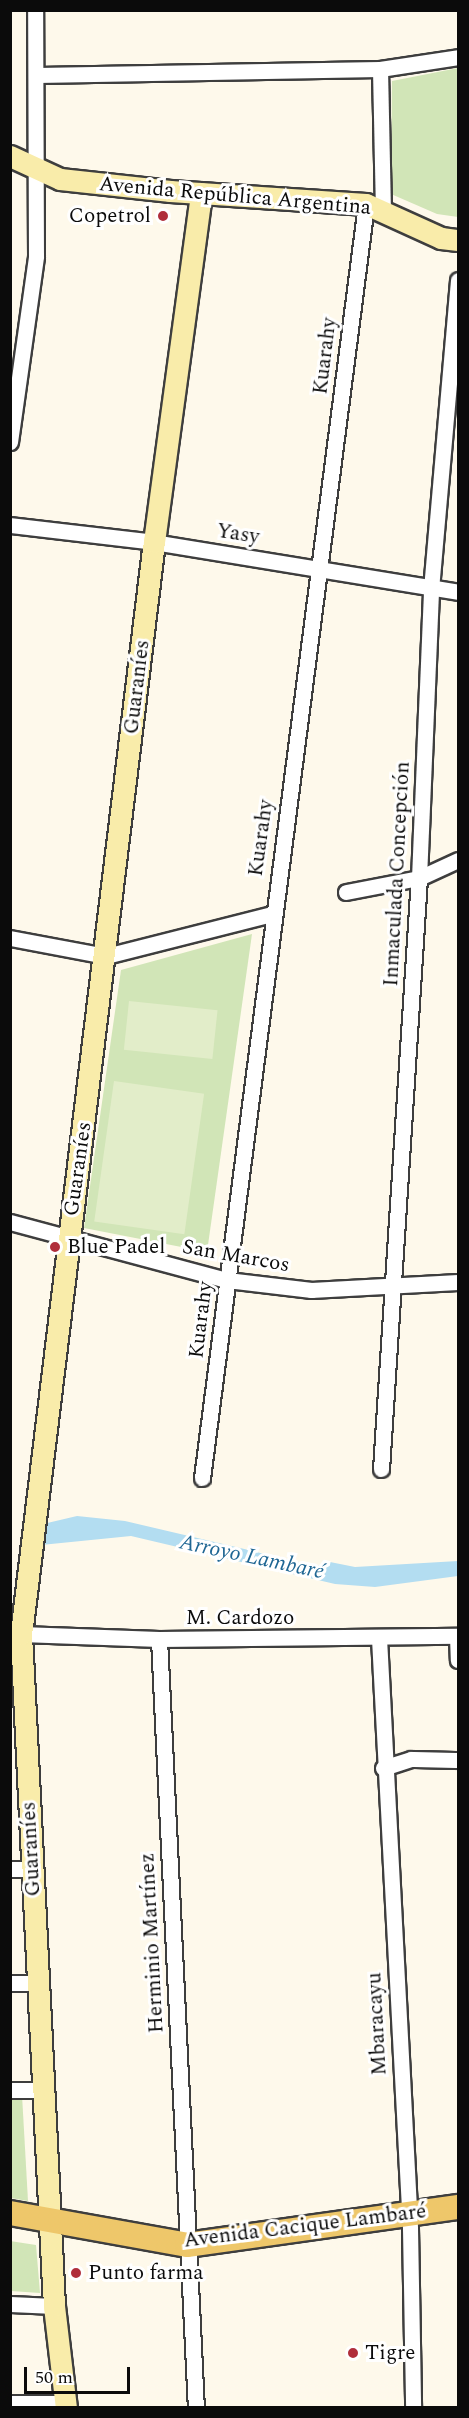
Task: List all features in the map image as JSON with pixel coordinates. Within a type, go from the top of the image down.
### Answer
[{"type":"main road","name":"Avenida Cacique Lambaré","points":[[10,2226],[51,2227],[188,2250],[409,2221],[459,2208]]},
{"type":"main road","name":"Avenida Cacique Lambaré","points":[[10,2213],[51,2227]]},
{"type":"main road","name":"Avenida Cacique Lambaré","points":[[409,2221],[459,2222]]},
{"type":"street","points":[[10,442],[36,256],[38,172],[35,10]]},
{"type":"street","points":[[37,75],[380,69],[459,57]]},
{"type":"street","name":"Kuarahy","points":[[202,1478],[272,914],[318,568],[374,207],[380,69]]},
{"type":"street","name":"Avenida República Argentina","points":[[10,156],[38,172],[60,179],[374,207],[441,238],[459,240]]},
{"type":"street","name":"Guaraníes","points":[[66,2405],[54,2306],[33,1869],[19,1755],[21,1634],[34,1508],[106,956],[154,542],[201,193]]},
{"type":"street","name":"Inmaculada Concepción","points":[[381,1469],[391,1285],[419,878],[431,589],[459,280]]},
{"type":"street","name":"Yasy","points":[[10,525],[154,542],[459,592]]},
{"type":"street","points":[[346,892],[419,878],[459,860]]},
{"type":"street","points":[[10,938],[106,956],[272,914]]},
{"type":"street","name":"San Marcos","points":[[10,1222],[69,1240],[227,1280],[310,1290],[459,1282]]},
{"type":"street","name":"M. Cardozo","points":[[21,1634],[159,1639],[458,1636]]},
{"type":"street","points":[[458,1636],[459,1660]]},
{"type":"street","name":"Mbaracayu","points":[[379,1638],[383,1768],[409,2221],[413,2408]]},
{"type":"street","name":"Herminio Martínez","points":[[159,1639],[196,2408]]},
{"type":"street","points":[[383,1768],[411,1759],[459,1760]]},
{"type":"street","points":[[10,1869],[33,1869]]},
{"type":"street","points":[[10,1983],[38,1983]]},
{"type":"street","points":[[10,2090],[44,2090]]},
{"type":"street","points":[[10,2304],[54,2306]]},
{"type":"street","points":[[10,2403],[66,2405]]},
{"type":"green space","points":[[458,68],[458,217],[437,214],[391,194],[392,81]]},
{"type":"green space","points":[[252,934],[207,1252],[84,1228],[121,970]]},
{"type":"green space","points":[[129,1001],[218,1010],[212,1059],[124,1050]]},
{"type":"green space","points":[[114,1081],[204,1094],[184,1234],[94,1222]]},
{"type":"green space","points":[[22,2095],[28,2201],[11,2198],[10,2096]]},
{"type":"green space","points":[[10,2241],[36,2245],[40,2293],[11,2291]]},
{"type":"water","name":"Arroyo Lambaré","points":[[77,1516],[125,1521],[316,1566],[330,1562],[355,1567],[458,1561],[458,1576],[375,1587],[335,1584],[131,1536],[41,1545],[43,1524]]},
{"type":"place","name":"Copetrol","points":[[163,216]]},
{"type":"place","name":"Blue Padel","points":[[55,1247]]},
{"type":"place","name":"Punto farma","points":[[76,2273]]},
{"type":"place","name":"Tigre","points":[[353,2353]]}]
